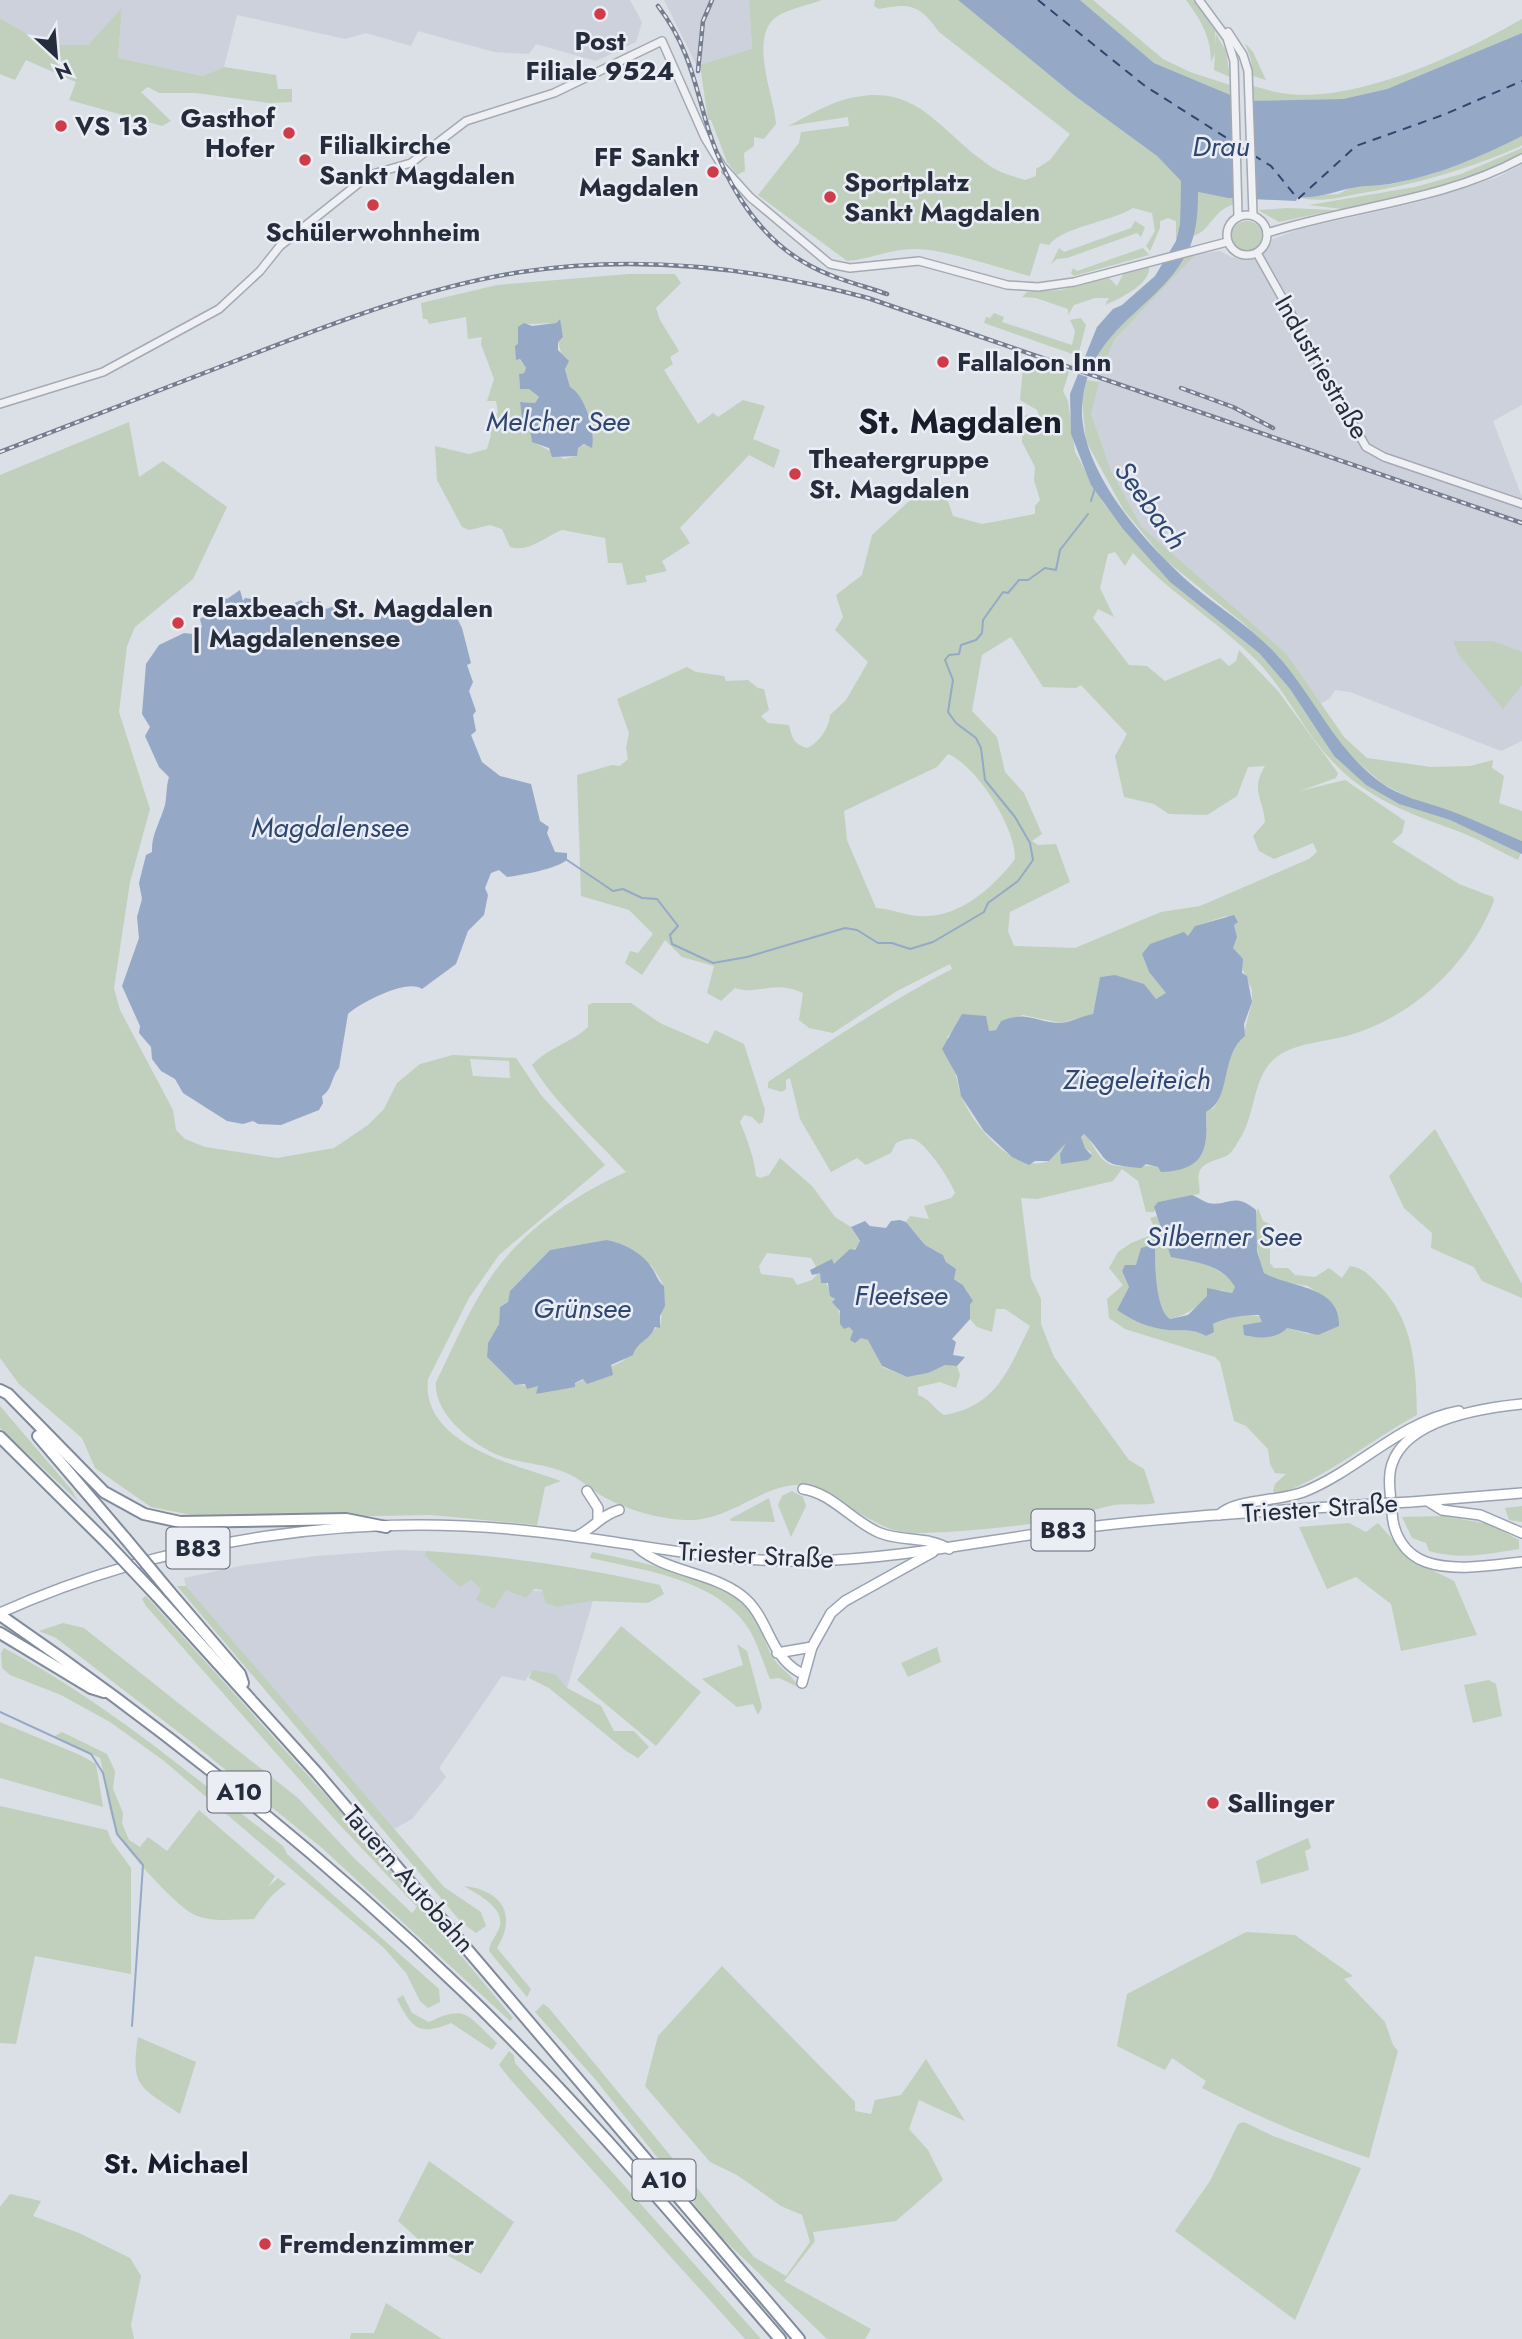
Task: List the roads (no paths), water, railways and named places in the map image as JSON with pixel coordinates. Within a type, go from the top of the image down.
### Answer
[{"type":"highway","points":[[0,1391],[8,1394],[104,1492],[144,1514],[180,1522],[346,1519],[386,1527]]},
{"type":"highway","points":[[0,1391],[240,1674],[246,1692]]},
{"type":"highway","name":"Tauern Autobahn","points":[[0,1437],[107,1543],[246,1692],[799,2339]]},
{"type":"highway","name":"Tauern Autobahn","points":[[0,1614],[115,1696],[263,1811],[358,1893],[506,2033],[632,2168],[780,2339]]},
{"type":"highway","points":[[0,1633],[91,1688],[115,1696]]},
{"type":"main road","points":[[1219,1515],[1227,1506],[1287,1498],[1305,1492],[1341,1473],[1411,1426],[1442,1414],[1522,1404]]},
{"type":"main road","points":[[1475,1410],[1418,1434],[1394,1459],[1390,1485],[1395,1532],[1410,1553],[1435,1564],[1522,1562]]},
{"type":"main road","points":[[803,1489],[817,1492],[856,1520],[882,1534],[907,1541],[937,1541],[949,1549]]},
{"type":"main road","points":[[587,1491],[598,1508],[598,1521]]},
{"type":"main road","name":"Triester Straße","points":[[0,1614],[70,1584],[182,1552],[271,1535],[386,1527],[484,1527],[577,1536],[698,1555],[811,1561],[934,1551],[1082,1528],[1522,1493]]},
{"type":"main road","points":[[1429,1502],[1442,1510],[1480,1515],[1522,1533]]},
{"type":"main road","points":[[577,1536],[592,1529],[605,1514],[619,1510]]},
{"type":"main road","points":[[636,1546],[647,1556],[686,1569],[740,1594],[755,1608],[777,1653],[799,1672]]},
{"type":"main road","points":[[802,1683],[812,1647],[831,1613],[845,1601],[897,1571],[922,1561],[934,1551]]},
{"type":"main road","points":[[777,1653],[812,1647]]},
{"type":"street","points":[[1199,0],[1204,7],[1229,42],[1235,72],[1239,214],[1227,228],[1227,242],[1236,253],[1245,256],[1257,253],[1266,242],[1267,233],[1264,224],[1253,213],[1248,71],[1235,42],[1204,7]]},
{"type":"street","points":[[0,404],[103,372],[219,309],[260,271],[280,246],[369,175],[411,163],[466,121],[554,93],[662,41],[705,138],[722,166],[750,197],[822,259],[842,267],[919,261],[1015,286],[1060,284],[1227,242]]},
{"type":"street","points":[[1267,233],[1422,197],[1492,174],[1522,158]]},
{"type":"street","points":[[1239,214],[1253,213]]},
{"type":"street","name":"Industriestraße","points":[[1257,253],[1366,447],[1384,457],[1522,504]]},
{"type":"water","name":"Drau","points":[[958,0],[1080,0],[1154,63],[1245,101],[1343,99],[1387,89],[1522,33],[1522,136],[1460,164],[1411,180],[1357,187],[1314,197],[1298,197],[1296,201],[1228,198],[1198,192],[1196,225],[1191,244],[1165,284],[1101,350],[1090,371],[1083,397],[1083,422],[1089,448],[1100,475],[1134,525],[1191,584],[1277,655],[1337,738],[1364,768],[1396,792],[1522,841],[1522,854],[1450,820],[1399,804],[1366,785],[1334,756],[1290,689],[1259,653],[1170,582],[1123,529],[1091,485],[1071,434],[1070,394],[1097,327],[1113,309],[1122,305],[1155,276],[1176,241],[1180,224],[1181,181],[1157,156],[1075,96]]},
{"type":"water","name":"Melcher See","points":[[560,319],[563,337],[558,342],[558,350],[569,361],[565,369],[570,387],[585,405],[593,441],[592,448],[584,444],[578,448],[577,456],[552,457],[549,448],[532,442],[530,430],[523,428],[520,402],[535,403],[539,397],[529,389],[520,389],[519,374],[524,373],[526,368],[520,359],[516,360],[515,346],[518,344],[518,327],[524,323],[532,326],[556,323]]},
{"type":"water","name":"Magdalensee","points":[[240,590],[243,601],[245,598],[259,600],[261,604],[280,610],[301,600],[305,604],[309,601],[320,601],[326,609],[334,606],[352,617],[374,620],[376,612],[397,618],[404,609],[426,612],[451,606],[462,628],[471,663],[467,665],[473,682],[469,691],[476,711],[473,715],[476,731],[471,735],[482,762],[500,776],[531,784],[540,821],[549,827],[547,833],[555,852],[567,853],[567,860],[538,871],[507,877],[499,870],[491,873],[485,888],[488,895],[484,915],[468,931],[456,964],[422,989],[415,986],[396,989],[363,1003],[348,1014],[339,1068],[322,1096],[323,1103],[319,1110],[281,1125],[227,1121],[183,1093],[175,1079],[161,1071],[152,1059],[151,1047],[139,1033],[140,1026],[122,986],[139,938],[137,917],[142,899],[139,883],[146,855],[152,852],[154,835],[165,805],[169,777],[159,767],[145,736],[150,727],[142,714],[146,664],[159,645],[184,633],[193,634],[202,627],[200,619],[205,615],[213,617],[218,614],[216,606],[222,597],[227,599]]},
{"type":"water","name":"Ziegeleiteich","points":[[1234,915],[1238,922],[1234,925],[1237,937],[1233,948],[1243,959],[1242,973],[1247,976],[1252,1002],[1244,1024],[1245,1036],[1232,1054],[1220,1098],[1206,1112],[1204,1147],[1195,1162],[1187,1167],[1161,1172],[1158,1167],[1146,1164],[1141,1168],[1117,1165],[1106,1160],[1084,1134],[1081,1137],[1085,1148],[1092,1156],[1088,1160],[1061,1164],[1060,1154],[1066,1143],[1049,1161],[1035,1161],[1029,1165],[1012,1157],[984,1131],[961,1096],[957,1076],[942,1049],[962,1014],[986,1016],[989,1031],[996,1030],[1001,1021],[1018,1017],[1061,1023],[1069,1021],[1093,1014],[1100,977],[1115,975],[1144,984],[1156,999],[1166,993],[1149,972],[1142,954],[1150,944],[1184,932],[1188,936],[1195,926]]},
{"type":"water","name":"Silberner See","points":[[1192,1195],[1215,1204],[1242,1201],[1256,1210],[1257,1251],[1264,1273],[1323,1295],[1332,1303],[1339,1326],[1318,1335],[1287,1328],[1273,1336],[1255,1337],[1244,1335],[1243,1325],[1262,1322],[1259,1315],[1247,1315],[1213,1324],[1214,1332],[1206,1336],[1192,1331],[1148,1326],[1117,1310],[1129,1287],[1122,1271],[1125,1265],[1136,1265],[1141,1248],[1155,1244],[1161,1306],[1170,1319],[1188,1315],[1207,1296],[1207,1288],[1232,1293],[1235,1287],[1215,1268],[1171,1257],[1154,1207],[1158,1202]]},
{"type":"water","name":"Fleetsee","points":[[865,1221],[870,1226],[886,1228],[891,1221],[906,1222],[925,1245],[943,1255],[946,1262],[956,1269],[954,1279],[963,1285],[973,1301],[970,1304],[970,1319],[952,1339],[956,1342],[953,1355],[965,1357],[957,1366],[945,1365],[928,1373],[907,1377],[882,1366],[868,1340],[861,1338],[855,1343],[850,1340],[853,1331],[849,1327],[844,1329],[840,1324],[840,1311],[832,1302],[835,1299],[830,1296],[828,1283],[821,1283],[820,1273],[812,1275],[810,1270],[832,1259],[834,1264],[850,1249],[855,1250],[860,1241],[851,1227]]},
{"type":"water","name":"Grünsee","points":[[606,1240],[625,1246],[638,1254],[664,1286],[665,1306],[660,1316],[660,1328],[655,1327],[633,1355],[611,1365],[613,1375],[587,1384],[583,1379],[575,1383],[575,1387],[536,1394],[538,1386],[527,1389],[525,1384],[515,1385],[487,1357],[488,1343],[499,1324],[500,1307],[508,1302],[510,1291],[550,1250]]},
{"type":"waterway","points":[[1091,501],[1095,488]]},
{"type":"waterway","points":[[567,860],[613,891],[623,889],[642,898],[657,899],[678,926],[670,935],[672,944],[713,963],[747,957],[845,928],[857,930],[878,943],[892,943],[910,949],[933,942],[984,912],[988,903],[1018,881],[1033,860],[1030,843],[1015,817],[985,780],[981,748],[976,738],[956,723],[948,712],[953,680],[945,660],[949,655],[959,654],[961,645],[976,640],[982,633],[983,620],[1003,592],[1008,593],[1019,580],[1028,580],[1045,568],[1056,570],[1060,550],[1088,514]]},
{"type":"waterway","points":[[0,1712],[91,1754],[103,1773],[117,1834],[143,1865],[132,2026]]},
{"type":"railway","points":[[698,71],[703,21],[712,0]]},
{"type":"railway","points":[[658,6],[688,60],[720,161],[742,202],[756,220],[788,252],[807,264],[887,294]]},
{"type":"railway","points":[[0,452],[315,331],[416,296],[521,272],[609,264],[652,264],[739,271],[868,298],[1522,523]]},
{"type":"railway","points":[[1181,388],[1233,407],[1273,428]]},
{"type":"place","name":"Post Filiale 9524","points":[[600,14]]},
{"type":"place","name":"VS 13","points":[[61,126]]},
{"type":"place","name":"Gasthof Hofer","points":[[289,133]]},
{"type":"place","name":"Filialkirche Sankt Magdalen","points":[[305,160]]},
{"type":"place","name":"FF Sankt Magdalen","points":[[713,172]]},
{"type":"place","name":"Sportplatz Sankt Magdalen","points":[[830,197]]},
{"type":"place","name":"Schülerwohnheim","points":[[373,205]]},
{"type":"place","name":"Fallaloon Inn","points":[[943,362]]},
{"type":"place","name":"Theatergruppe St. Magdalen","points":[[795,474]]},
{"type":"place","name":"relaxbeach St. Magdalen | Magdalenensee","points":[[178,623]]},
{"type":"place","name":"Sallinger","points":[[1213,1803]]},
{"type":"place","name":"Fremdenzimmer","points":[[265,2244]]},
{"type":"district","name":"St. Magdalen","points":[[960,421]]},
{"type":"district","name":"St. Michael","points":[[176,2163]]},
{"type":"water label","name":"Seebach","points":[[1151,505]]}]
